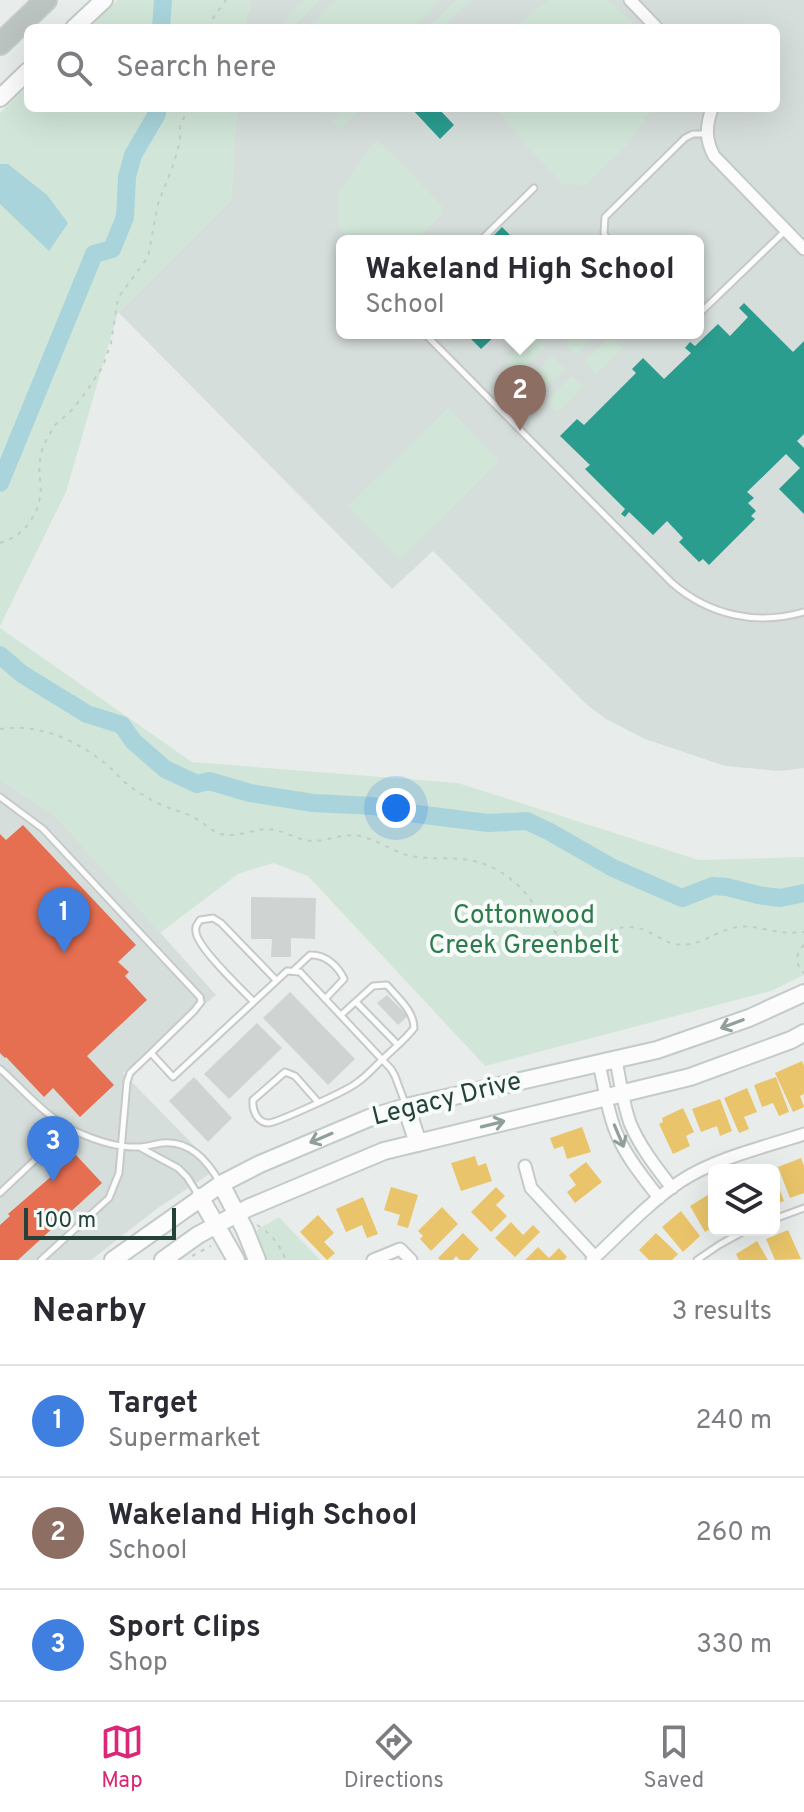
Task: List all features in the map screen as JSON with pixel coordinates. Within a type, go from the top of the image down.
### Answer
[{"type":"highway","points":[[2,43],[46,0]]},
{"type":"main road","points":[[78,24],[104,0]]},
{"type":"main road","points":[[0,98],[24,75]]},
{"type":"main road","name":"Legacy Drive","points":[[113,1260],[221,1184],[369,1118],[686,1042],[804,993]]},
{"type":"main road","name":"Legacy Drive","points":[[163,1260],[198,1235],[237,1214],[384,1151],[690,1077],[804,1033]]},
{"type":"main road","points":[[406,1107],[418,1143]]},
{"type":"main road","points":[[221,1184],[257,1260]]},
{"type":"main road","points":[[200,1197],[236,1260]]},
{"type":"street","points":[[630,0],[653,24]]},
{"type":"street","points":[[711,112],[707,134],[710,150],[718,162],[804,249]]},
{"type":"street","points":[[616,1060],[614,1095],[620,1141],[659,1198]]},
{"type":"street","points":[[599,1064],[627,1113],[638,1140],[672,1188]]},
{"type":"street","points":[[525,1166],[531,1188],[594,1259],[659,1198],[683,1180],[732,1157],[804,1134]]},
{"type":"street","points":[[373,1260],[400,1249],[411,1260]]},
{"type":"lane","points":[[605,235],[605,217],[685,138],[693,134],[707,134]]},
{"type":"lane","points":[[486,235],[534,188]]},
{"type":"lane","points":[[704,309],[786,230]]},
{"type":"lane","points":[[430,339],[685,594],[717,610],[740,616],[768,618],[804,612]]},
{"type":"lane","points":[[0,797],[43,829],[200,997],[201,1002],[130,1073],[119,1173],[109,1198],[41,1260]]},
{"type":"lane","points":[[253,1001],[198,940],[196,932],[200,920],[213,918],[221,923],[276,980]]},
{"type":"lane","points":[[294,970],[310,955],[318,954],[333,964],[344,979],[325,999]]},
{"type":"lane","points":[[151,1053],[173,1077],[276,980],[287,971],[294,970],[300,972],[382,1059],[395,1076],[406,1107]]},
{"type":"lane","points":[[318,1102],[295,1076],[285,1072],[253,1100],[252,1106],[260,1120],[270,1123],[318,1102],[354,1085],[410,1033],[415,1022],[387,985],[373,986],[341,1015]]},
{"type":"lane","points":[[356,1002],[398,1045]]},
{"type":"lane","points":[[0,1069],[36,1103],[69,1128],[94,1139],[123,1145],[140,1147],[170,1142],[191,1149],[208,1163],[221,1184]]},
{"type":"lane","points":[[0,1193],[69,1128]]},
{"type":"lane","points":[[140,1147],[178,1168],[200,1197]]},
{"type":"lane","points":[[780,1217],[804,1208]]},
{"type":"lane","points":[[697,1260],[735,1236]]},
{"type":"path","points":[[210,24],[226,0]]},
{"type":"path","points":[[0,543],[15,537],[36,512],[41,494],[39,465],[43,446],[55,425],[73,409],[103,366],[111,343],[118,298],[148,257],[158,204],[174,163],[185,112]]},
{"type":"path","points":[[0,729],[29,729],[68,739],[89,751],[128,785],[147,797],[190,815],[223,834],[277,829],[313,841],[344,835],[360,836],[409,856],[451,857],[485,864],[516,884],[529,897],[546,924],[566,938],[592,939],[617,928],[630,927],[645,929],[672,944],[692,944],[736,927],[749,926],[783,933],[804,932]]},
{"type":"path","points":[[804,945],[799,950],[797,960],[804,973]]},
{"type":"path","points":[[245,1230],[255,1223],[268,1232],[278,1243],[286,1260]]},
{"type":"path","points":[[186,1260],[212,1245]]},
{"type":"shaded area","points":[[251,0],[804,0],[804,768],[779,771],[725,766],[645,739],[606,719],[586,704],[433,551],[392,589],[118,312],[231,199],[237,112],[780,112],[780,24],[245,24]]},
{"type":"shaded area","points":[[0,780],[54,814],[216,995],[123,1073],[217,1169],[158,1208],[91,1260],[0,1260]]},
{"type":"green space","points":[[118,0],[251,0],[245,24],[93,24]]},
{"type":"green space","points":[[305,0],[320,0],[296,24],[284,24]]},
{"type":"green space","points":[[335,0],[441,0],[417,24],[311,24]]},
{"type":"green space","points":[[456,0],[471,0],[446,24],[432,24]]},
{"type":"green space","points":[[548,0],[607,0],[634,24],[519,24]]},
{"type":"green space","points":[[24,90],[24,112],[237,112],[231,199],[118,312],[66,492],[0,626],[0,113]]},
{"type":"green space","points":[[321,112],[358,112],[340,129],[332,122],[341,113]]},
{"type":"green space","points":[[500,112],[651,112],[625,147],[585,185],[563,184],[521,140]]},
{"type":"green space","points":[[378,140],[442,206],[441,215],[421,235],[345,235],[338,224],[338,194]]},
{"type":"green space","points":[[530,339],[536,339],[545,347],[518,374],[506,362]]},
{"type":"green space","points":[[568,339],[592,339],[576,355],[564,343]]},
{"type":"green space","points":[[608,339],[614,339],[622,348],[596,374],[584,361]]},
{"type":"green space","points":[[552,356],[565,369],[538,395],[525,382]]},
{"type":"green space","points":[[572,376],[583,387],[557,412],[546,401]]},
{"type":"green space","points":[[448,408],[499,461],[400,559],[348,506]]},
{"type":"green space","name":"Cottonwood Creek Greenbelt","points":[[0,628],[192,762],[458,783],[699,860],[804,857],[804,975],[771,991],[485,1066],[308,876],[273,863],[238,874],[160,933],[54,814],[0,780]]},
{"type":"green space","points":[[279,1217],[320,1260],[263,1260],[257,1230]]},
{"type":"water","points":[[0,164],[8,164],[47,195],[68,223],[49,251],[0,204]]},
{"type":"building: Homes","points":[[802,1061],[804,1094],[800,1096],[804,1107],[793,1112],[775,1073]]},
{"type":"building: Homes","points":[[776,1077],[789,1112],[779,1116],[773,1103],[762,1107],[754,1085]]},
{"type":"building: Homes","points":[[747,1088],[757,1112],[744,1117],[749,1129],[739,1133],[724,1098]]},
{"type":"building: Homes","points":[[720,1099],[732,1131],[720,1136],[717,1126],[701,1132],[692,1109]]},
{"type":"building: Homes","points":[[683,1108],[694,1132],[686,1136],[690,1146],[673,1154],[659,1124],[663,1122],[662,1118]]},
{"type":"building: Homes","points":[[582,1127],[591,1152],[567,1159],[563,1146],[554,1149],[550,1138]]},
{"type":"building: Homes","points":[[475,1156],[478,1166],[486,1163],[492,1181],[461,1191],[451,1163]]},
{"type":"building: Homes","points":[[801,1158],[804,1193],[790,1198],[780,1166]]},
{"type":"building: Homes","points":[[586,1162],[602,1182],[575,1203],[567,1192],[576,1185],[569,1175]]},
{"type":"building: Homes","points":[[391,1187],[418,1195],[408,1228],[397,1225],[400,1215],[384,1210]]},
{"type":"building: Homes","points":[[496,1187],[505,1196],[496,1205],[507,1216],[491,1232],[471,1212]]},
{"type":"building: Homes","points":[[708,1195],[708,1230],[705,1232],[690,1206]]},
{"type":"building: Homes","points":[[363,1197],[378,1234],[367,1238],[362,1225],[346,1232],[336,1209]]},
{"type":"building: Homes","points":[[442,1207],[458,1224],[431,1251],[420,1239],[423,1236],[418,1231]]},
{"type":"building: Homes","points":[[681,1211],[700,1236],[683,1252],[662,1227]]},
{"type":"building: Homes","points":[[318,1215],[334,1233],[324,1242],[335,1253],[327,1260],[300,1232]]},
{"type":"building: Homes","points":[[511,1222],[523,1235],[533,1225],[540,1232],[515,1257],[495,1238]]},
{"type":"building: Homes","points":[[788,1230],[801,1259],[775,1260],[766,1239],[780,1236]]},
{"type":"building: Homes","points":[[463,1233],[479,1249],[469,1260],[460,1260],[456,1256],[453,1260],[440,1260],[438,1258]]},
{"type":"building: Homes","points":[[656,1233],[678,1254],[672,1260],[649,1260],[639,1250]]},
{"type":"building: Homes","points":[[757,1241],[768,1260],[739,1260],[736,1254]]},
{"type":"building: Homes","points":[[538,1247],[549,1258],[559,1248],[567,1257],[564,1260],[525,1260]]},
{"type":"building: Shops","points":[[23,825],[136,945],[118,962],[129,972],[125,976],[147,1000],[87,1056],[114,1085],[80,1117],[53,1088],[44,1097],[0,1053],[0,834],[6,840]]},
{"type":"building: Shops","points":[[76,1155],[102,1183],[18,1260],[0,1260],[0,1225],[10,1216],[8,1214]]},
{"type":"building: Schools","points":[[415,112],[442,112],[454,125],[440,139]]},
{"type":"building: Schools","points":[[502,227],[510,235],[494,235]]},
{"type":"building: Schools","points":[[744,303],[793,352],[804,341],[804,434],[797,441],[804,448],[804,514],[779,489],[800,468],[786,454],[747,492],[754,498],[748,503],[756,511],[751,516],[755,519],[709,565],[703,559],[699,562],[679,542],[683,538],[667,521],[653,535],[629,512],[625,517],[621,514],[625,509],[585,469],[590,465],[560,436],[577,419],[584,425],[636,373],[632,369],[643,358],[664,379],[691,353],[685,348],[690,342],[695,346],[718,324],[730,336],[748,317],[739,308]]},
{"type":"building: Schools","points":[[471,339],[492,339],[481,349]]},
{"type":"building: Other","points":[[251,897],[316,898],[315,939],[291,938],[291,957],[271,957],[272,939],[251,939]]},
{"type":"building: Other","points":[[290,992],[355,1059],[328,1085],[263,1018]]},
{"type":"building: Other","points":[[387,995],[408,1016],[398,1025],[377,1003]]},
{"type":"building: Other","points":[[257,1023],[282,1048],[229,1099],[204,1074]]},
{"type":"building: Other","points":[[194,1077],[232,1118],[208,1142],[169,1101]]},
{"type":"waterway","points":[[161,24],[163,0]]},
{"type":"waterway","points":[[0,483],[94,254],[112,249],[125,217],[127,177],[133,155],[157,112]]},
{"type":"waterway","points":[[0,655],[22,674],[87,714],[122,725],[133,741],[165,769],[197,784],[209,781],[250,793],[313,803],[373,806],[488,823],[527,821],[613,868],[682,898],[713,886],[780,898],[804,893]]},
{"type":"place","name":"Wakeland High School","points":[[520,431]]},
{"type":"place","name":"Target","points":[[64,953]]},
{"type":"place","name":"Sport Clips","points":[[53,1182]]}]
